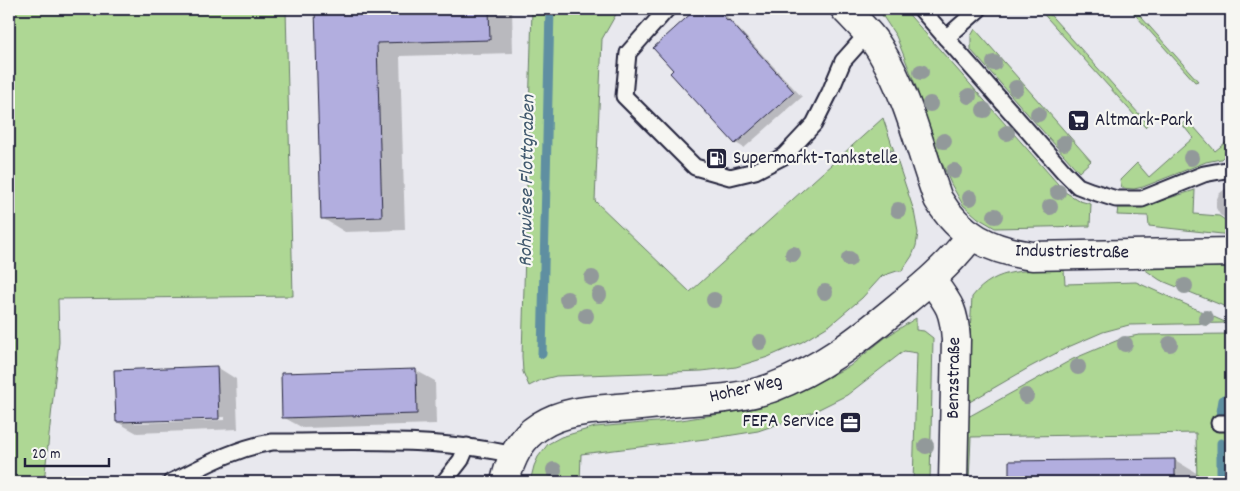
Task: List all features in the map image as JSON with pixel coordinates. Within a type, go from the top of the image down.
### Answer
[{"type":"street","name":"Industriestraße","points":[[845,9],[881,51],[901,91],[938,199],[944,209],[971,236],[990,247],[1032,256],[1231,252]]},
{"type":"street","name":"Hoher Weg","points":[[506,482],[514,455],[524,439],[538,426],[556,417],[583,410],[729,398],[769,389],[810,372],[857,342],[932,280],[958,253],[971,236]]},
{"type":"street","name":"Benzstraße","points":[[932,280],[950,304],[955,321],[953,482]]},
{"type":"lane","points":[[667,9],[628,54],[624,96],[695,167],[730,177],[755,171],[784,156],[814,124],[843,60],[868,34]]},
{"type":"lane","points":[[921,9],[1078,186],[1116,199],[1142,199],[1204,174],[1231,169]]},
{"type":"lane","points":[[946,38],[979,9]]},
{"type":"lane","points":[[171,482],[228,453],[252,445],[272,442],[412,442],[467,446],[514,455]]},
{"type":"lane","points":[[444,482],[461,460],[467,446]]},
{"type":"green space","points":[[9,9],[286,9],[293,296],[58,299],[59,342],[44,482],[9,482]]},
{"type":"green space","points":[[532,9],[619,9],[602,39],[595,201],[690,292],[883,118],[914,211],[918,233],[912,256],[902,271],[882,276],[862,298],[830,325],[802,342],[768,357],[736,367],[702,371],[556,376],[529,386],[523,372],[522,356]]},
{"type":"green space","points":[[878,9],[904,9],[1065,192],[1080,201],[1091,204],[1090,226],[995,228],[978,218],[963,205],[951,184],[940,158],[915,84],[896,36]]},
{"type":"green space","points":[[1039,9],[1045,9],[1148,124],[1145,127]]},
{"type":"green space","points":[[1130,9],[1134,9],[1198,81],[1195,82]]},
{"type":"green space","points":[[975,29],[1091,161],[1079,172],[971,50],[971,36]]},
{"type":"green space","points":[[1187,119],[1215,151],[1230,139],[1231,149],[1221,159],[1206,162],[1143,187],[1134,189],[1122,188],[1120,180],[1137,163],[1149,177],[1193,138],[1182,124]]},
{"type":"green space","points":[[1195,190],[1194,214],[1219,216],[1231,222],[1231,235],[1149,226],[1148,216],[1117,215],[1118,207],[1144,206]]},
{"type":"green space","points":[[1231,267],[1231,309],[1160,280],[1144,269]]},
{"type":"green space","points":[[1064,270],[1065,284],[1136,282],[1227,323],[1129,325],[1103,332],[1066,348],[966,404],[972,297],[981,287],[1002,275],[1026,271]]},
{"type":"green space","points":[[916,318],[916,330],[924,331],[933,338],[930,482],[913,482],[917,353],[904,351],[847,395],[813,412],[758,431],[581,454],[580,482],[530,482],[538,457],[548,444],[561,437],[595,427],[681,420],[733,412],[780,401],[850,366],[886,337]]},
{"type":"green space","points":[[1231,334],[1231,482],[1197,482],[1196,433],[971,437],[969,482],[964,482],[968,417],[1073,359],[1123,338],[1139,335]]},
{"type":"building","points":[[315,9],[489,9],[490,40],[377,43],[382,217],[321,219]]},
{"type":"building","points":[[696,9],[717,9],[794,92],[735,144],[670,73],[673,70],[653,48]]},
{"type":"building","points":[[217,366],[219,419],[116,422],[114,370]]},
{"type":"building","points":[[416,369],[417,414],[282,418],[281,373]]},
{"type":"building","points":[[1175,459],[1175,482],[1009,482],[1009,461]]},
{"type":"waterway","name":"Rohrwiese Flottgraben","points":[[542,354],[550,9]]},
{"type":"waterway","points":[[1221,412],[1223,400],[1231,395]]},
{"type":"waterway","points":[[1221,443],[1221,482]]},
{"type":"place","name":"Altmark-Park","points":[[1079,121]]},
{"type":"place","name":"Supermarkt-Tankstelle","points":[[717,159]]},
{"type":"place","name":"FEFA Service","points":[[850,422]]}]
